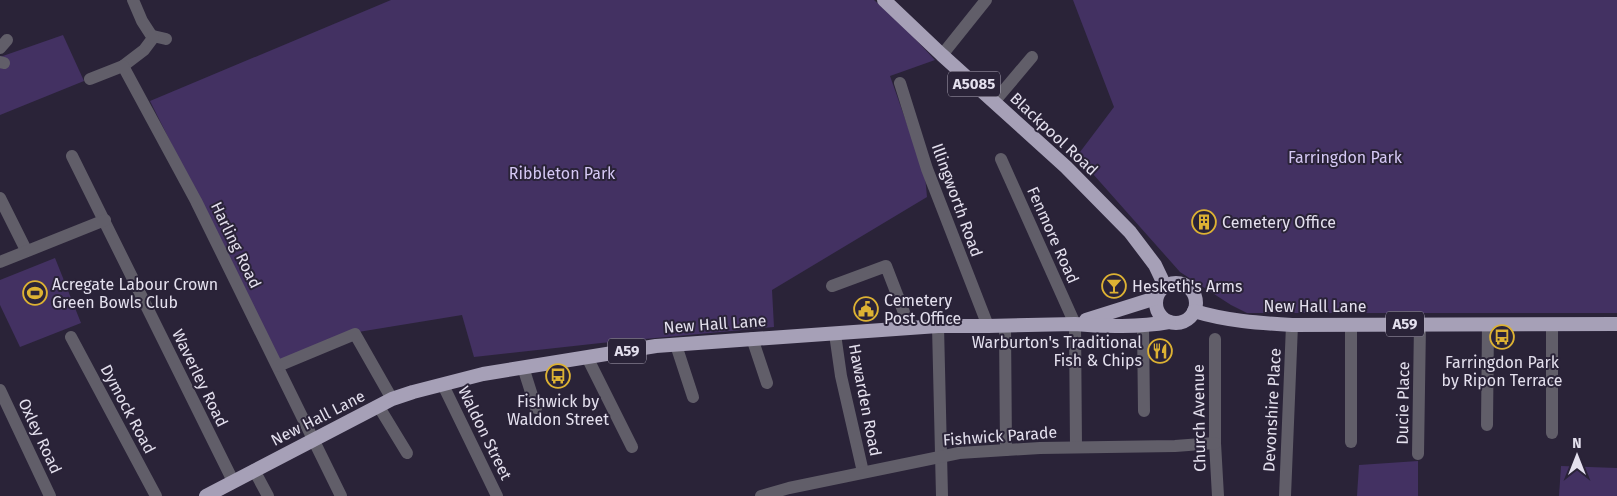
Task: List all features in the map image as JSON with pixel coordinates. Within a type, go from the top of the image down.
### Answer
[{"type":"highway","name":"Blackpool Road","points":[[884,0],[1066,167],[1130,232],[1155,266],[1165,286]]},
{"type":"highway","points":[[1143,325],[1156,304],[1158,293],[1165,286],[1178,283],[1189,288],[1195,298],[1194,311]]},
{"type":"highway","name":"New Hall Lane","points":[[1075,324],[1156,304]]},
{"type":"highway","points":[[1156,304],[1163,319],[1169,322]]},
{"type":"highway","name":"New Hall Lane","points":[[1194,311],[1215,318],[1249,323],[1292,325],[1617,324]]},
{"type":"highway","name":"A59","points":[[1169,322],[1185,322],[1194,311]]},
{"type":"highway","name":"New Hall Lane","points":[[206,496],[392,399],[483,374],[522,366],[656,346],[752,338],[938,326],[1075,324],[1089,326],[1143,325],[1169,322]]},
{"type":"street","points":[[90,79],[123,66],[154,38],[159,37],[144,24],[133,0]]},
{"type":"street","points":[[942,55],[986,0]]},
{"type":"street","points":[[994,102],[1032,57]]},
{"type":"street","name":"Harling Road","points":[[123,66],[196,201],[341,496]]},
{"type":"street","name":"Illingworth Road","points":[[900,83],[927,169],[988,326]]},
{"type":"street","name":"Waverley Road","points":[[72,156],[233,481]]},
{"type":"street","name":"Fenmore Road","points":[[1001,159],[1075,324]]},
{"type":"street","points":[[0,198],[26,250]]},
{"type":"street","points":[[0,262],[104,220]]},
{"type":"street","points":[[832,286],[886,266],[910,328]]},
{"type":"street","points":[[1075,324],[1076,448]]},
{"type":"street","points":[[1351,324],[1351,442]]},
{"type":"street","name":"Ducie Place","points":[[1418,454],[1420,324]]},
{"type":"street","points":[[1487,425],[1488,324]]},
{"type":"street","points":[[1552,324],[1552,433]]},
{"type":"street","points":[[1143,325],[1144,411]]},
{"type":"street","name":"Devonshire Place","points":[[1285,496],[1292,325]]},
{"type":"street","points":[[938,326],[942,496]]},
{"type":"street","points":[[1005,326],[1006,450]]},
{"type":"street","points":[[278,366],[355,334],[392,399]]},
{"type":"street","name":"Hawarden Road","points":[[836,334],[841,376],[863,472]]},
{"type":"street","name":"Dymock Road","points":[[71,337],[156,496]]},
{"type":"street","points":[[752,338],[767,383]]},
{"type":"street","name":"Church Avenue","points":[[1215,339],[1215,443],[1218,496]]},
{"type":"street","points":[[676,345],[693,397]]},
{"type":"street","points":[[587,357],[632,448]]},
{"type":"street","points":[[522,366],[536,408]]},
{"type":"street","name":"Waldon Street","points":[[443,385],[497,496]]},
{"type":"street","name":"Oxley Road","points":[[0,390],[50,496]]},
{"type":"street","points":[[378,407],[407,453]]},
{"type":"street","name":"Fishwick Parade","points":[[761,496],[789,488],[959,453],[1215,443]]},
{"type":"street","points":[[254,470],[268,496]]},
{"type":"green space","name":"Ribbleton Park","points":[[391,0],[874,0],[903,26],[935,60],[890,76],[925,175],[927,197],[772,290],[774,327],[474,357],[462,315],[346,334],[280,361],[150,101]]},
{"type":"green space","name":"Farringdon Park","points":[[1073,0],[1617,0],[1617,313],[1247,313],[1231,305],[1180,272],[1077,156],[1114,107]]},
{"type":"green space","points":[[63,35],[84,81],[0,115],[0,57]]},
{"type":"green space","name":"Acregate Labour Crown Green Bowls Club","points":[[55,258],[81,323],[20,347],[0,305],[0,280]]},
{"type":"green space","points":[[1418,461],[1418,496],[1357,496],[1359,465]]},
{"type":"green space","points":[[1561,466],[1617,468],[1617,496],[1559,496]]},
{"type":"place","name":"Cemetery Office","points":[[1204,222]]},
{"type":"place","name":"Hesketh's Arms","points":[[1114,286]]},
{"type":"place","name":"Acregate Labour Crown Green Bowls Club","points":[[35,293]]},
{"type":"place","name":"Cemetery Post Office","points":[[866,309]]},
{"type":"place","name":"Farringdon Park by Ripon Terrace","points":[[1502,337]]},
{"type":"place","name":"Warburton's Traditional Fish & Chips","points":[[1160,351]]},
{"type":"place","name":"Fishwick by Waldon Street","points":[[558,376]]}]
